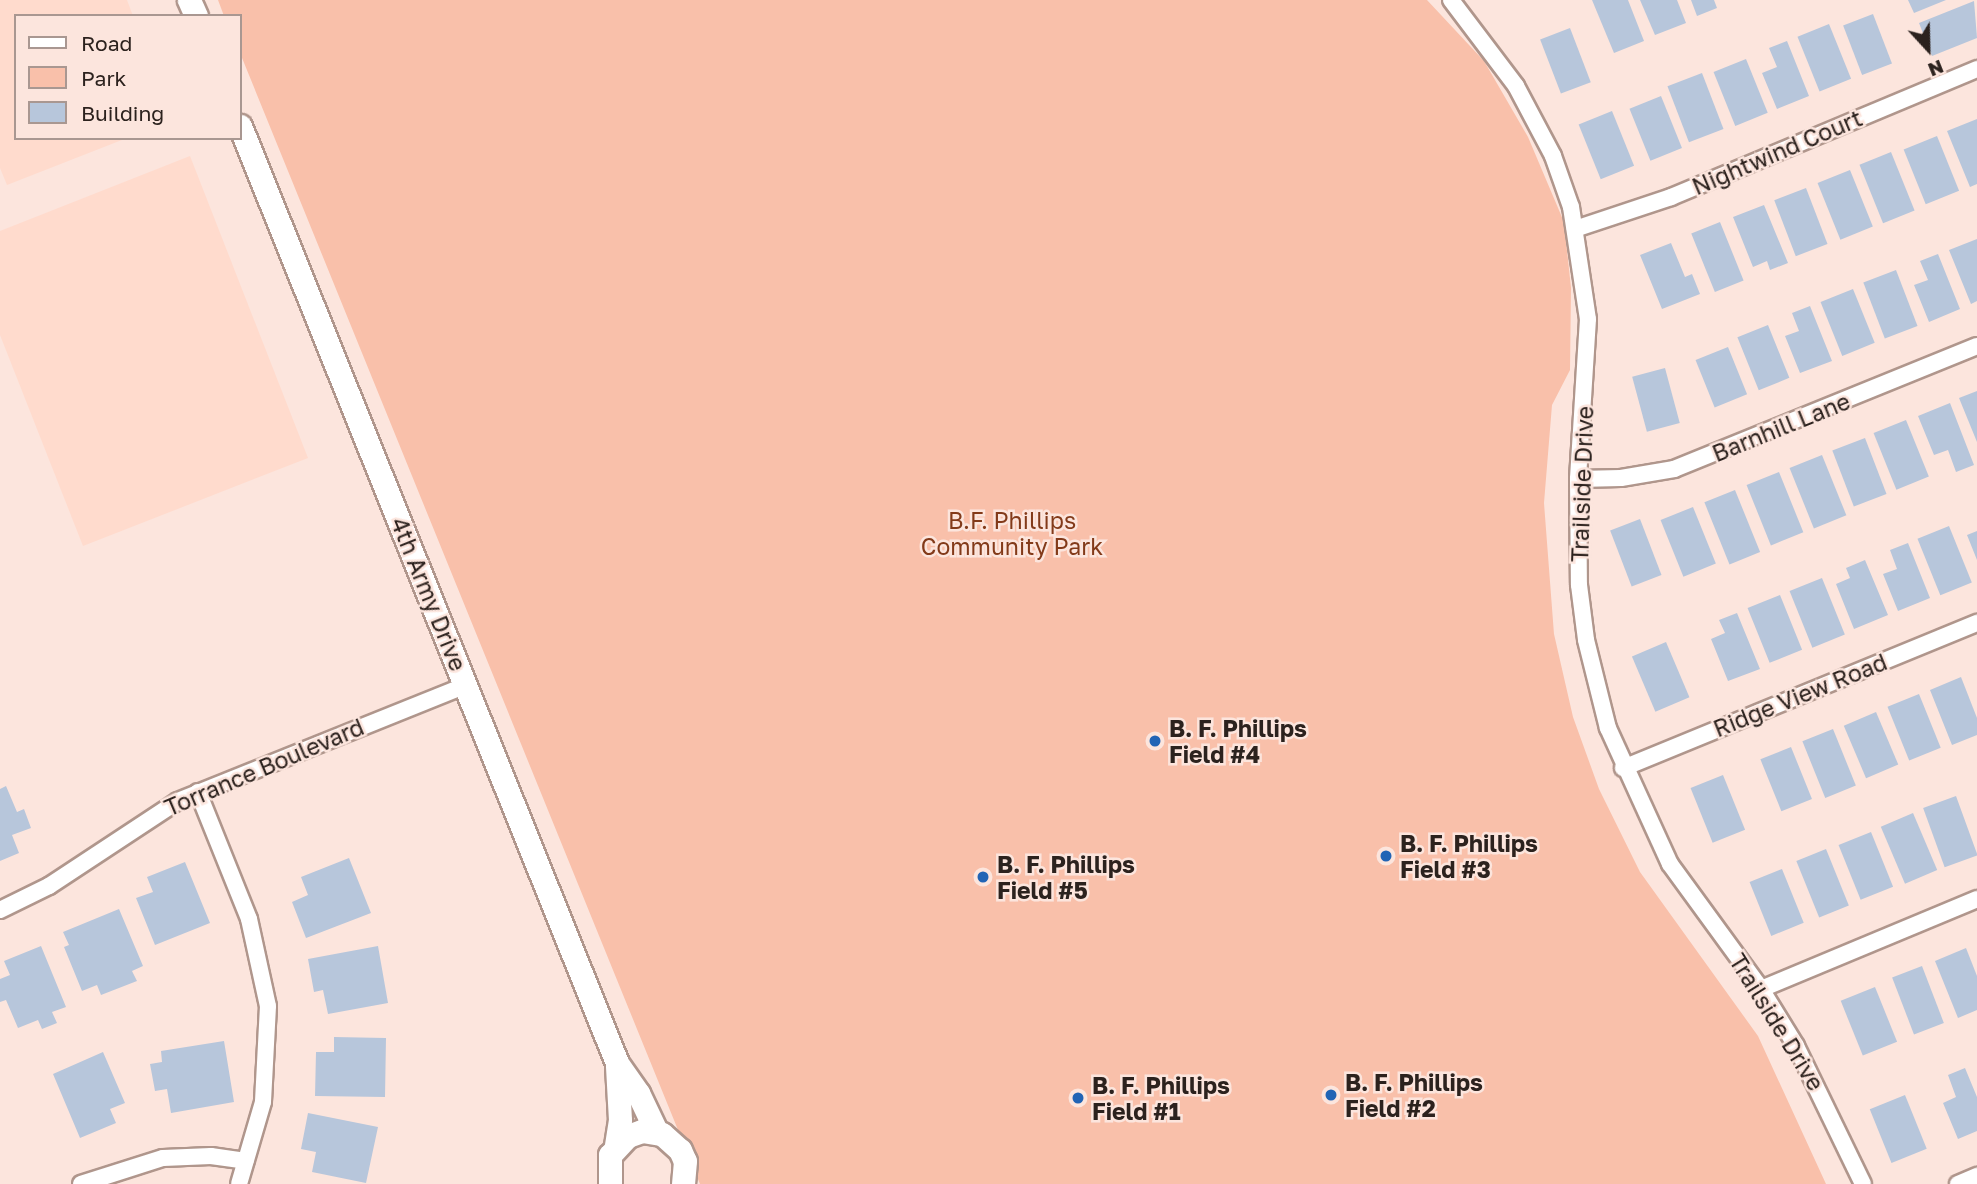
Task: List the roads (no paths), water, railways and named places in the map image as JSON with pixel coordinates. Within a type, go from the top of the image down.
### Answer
[{"type":"street","name":"Trailside Drive","points":[[1451,0],[1494,52],[1538,124],[1557,169],[1575,229],[1588,319],[1576,534],[1586,640],[1608,728],[1623,768],[1670,864],[1761,989],[1822,1092],[1863,1184]]},
{"type":"street","name":"Nightwind Court","points":[[1575,229],[1671,197],[1977,69]]},
{"type":"street","name":"4th Army Drive","points":[[242,131],[617,1063],[638,1093],[657,1133],[680,1150],[685,1161],[683,1184]]},
{"type":"street","name":"Barnhill Lane","points":[[1578,479],[1621,478],[1674,469],[1977,346]]},
{"type":"street","name":"Ridge View Road","points":[[1623,768],[1977,624]]},
{"type":"street","name":"Torrance Boulevard","points":[[0,910],[49,887],[140,822],[198,792],[466,685]]},
{"type":"street","points":[[198,792],[249,919],[267,991],[267,1080],[239,1184]]},
{"type":"street","points":[[1761,989],[1977,899]]},
{"type":"street","name":"4th Army Drive","points":[[610,1184],[607,1167],[616,1145],[621,1099],[617,1063]]},
{"type":"street","points":[[616,1145],[642,1131],[657,1133]]},
{"type":"street","points":[[81,1184],[163,1158],[211,1156],[246,1161]]},
{"type":"street","points":[[1958,1184],[1977,1176]]},
{"type":"place","name":"B. F. Phillips Field #4","points":[[1155,741]]},
{"type":"place","name":"B. F. Phillips Field #3","points":[[1386,856]]},
{"type":"place","name":"B. F. Phillips Field #5","points":[[983,877]]},
{"type":"place","name":"B. F. Phillips Field #2","points":[[1331,1095]]},
{"type":"place","name":"B. F. Phillips Field #1","points":[[1078,1098]]},
{"type":"park label","name":"B.F. Phillips Community Park","points":[[1012,533]]}]
